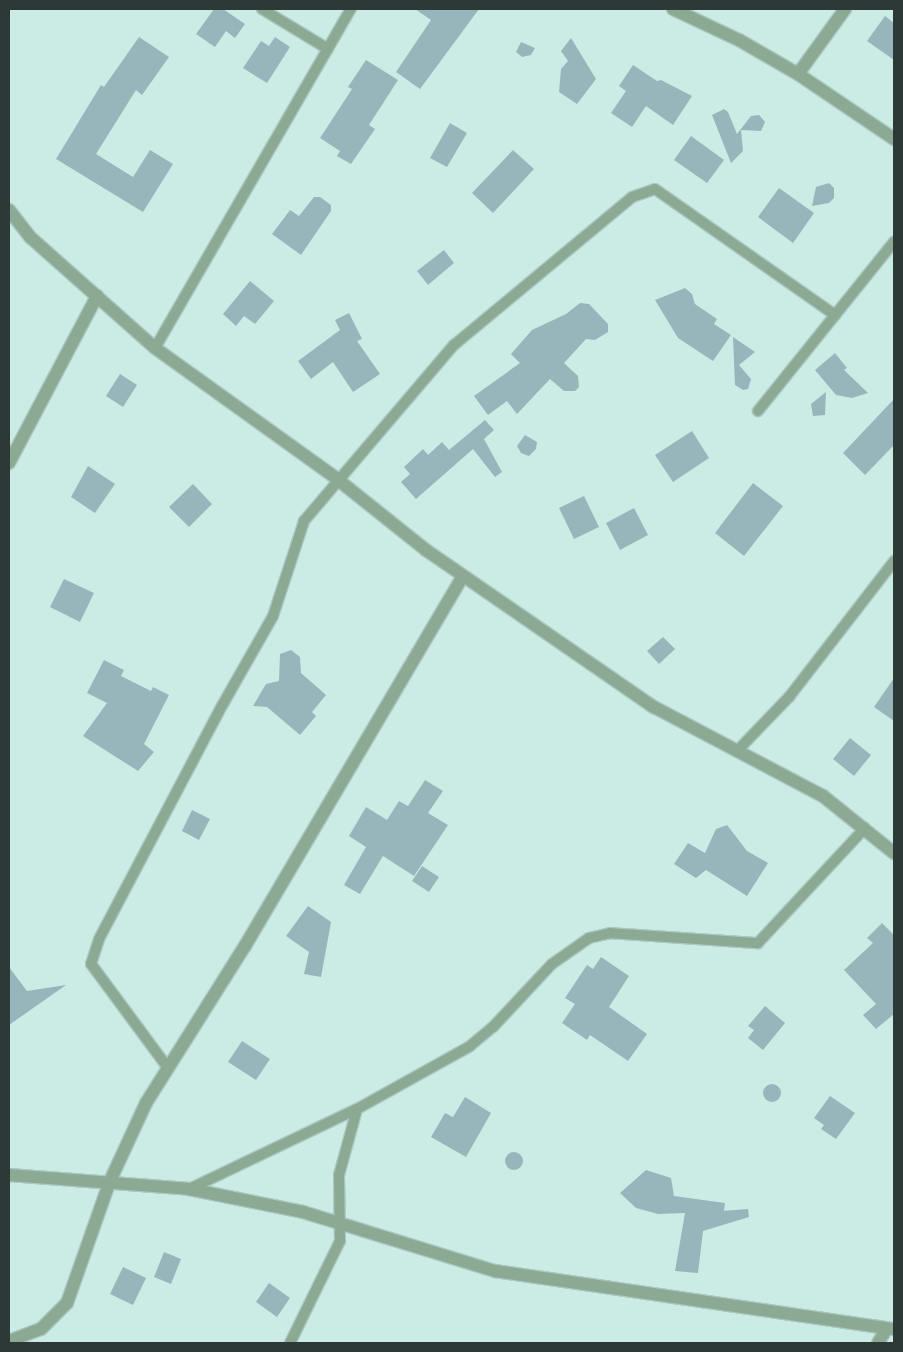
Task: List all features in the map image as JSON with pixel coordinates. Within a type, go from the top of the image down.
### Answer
[{"type":"street","points":[[673,9],[739,40],[798,74],[894,140]]},
{"type":"street","points":[[798,74],[845,9]]},
{"type":"street","points":[[9,210],[30,236],[155,348],[337,479],[388,522],[463,576],[654,707],[823,796],[894,853]]},
{"type":"street","points":[[9,463],[97,296]]},
{"type":"street","points":[[9,1341],[41,1329],[67,1303],[110,1181],[146,1103],[245,946],[463,576]]},
{"type":"street","points":[[9,1175],[110,1181],[189,1189],[303,1212],[495,1271],[890,1328]]},
{"type":"street","points":[[878,1343],[890,1328]]},
{"type":"lane","points":[[262,9],[328,49]]},
{"type":"lane","points":[[155,348],[351,9]]},
{"type":"lane","points":[[168,1068],[91,964],[108,922],[273,616],[304,521],[337,479],[454,345],[643,190],[655,189],[835,315]]},
{"type":"lane","points":[[758,411],[894,242]]},
{"type":"lane","points":[[738,750],[789,697],[894,561]]},
{"type":"lane","points":[[189,1189],[357,1109],[483,1036],[552,964],[589,938],[610,933],[758,942],[865,828]]},
{"type":"lane","points":[[290,1343],[340,1241],[339,1175],[357,1109]]},
{"type":"building","points":[[214,9],[223,9],[245,24],[235,38],[226,31],[215,47],[196,34]]},
{"type":"building","points":[[415,9],[479,9],[420,89],[396,72],[431,20]]},
{"type":"building","points":[[885,16],[894,23],[894,60],[867,41]]},
{"type":"building","points":[[139,37],[169,57],[142,95],[136,90],[96,154],[133,177],[150,150],[173,164],[143,212],[56,159],[101,85],[104,87]]},
{"type":"building","points":[[275,37],[290,47],[267,83],[243,68],[261,41],[269,46]]},
{"type":"building","points":[[571,38],[596,79],[577,104],[559,92],[561,69],[568,61],[561,51]]},
{"type":"building","points":[[521,42],[535,48],[531,55],[522,57],[516,52]]},
{"type":"building","points":[[366,60],[398,80],[369,125],[375,129],[351,164],[337,156],[340,151],[320,138],[352,89],[348,87]]},
{"type":"building","points":[[633,65],[657,81],[661,80],[692,96],[673,125],[646,106],[632,127],[611,113],[626,91],[619,86]]},
{"type":"building","points":[[724,109],[728,112],[737,134],[751,116],[759,115],[765,122],[761,131],[741,130],[743,151],[731,163],[712,115]]},
{"type":"building","points":[[450,123],[467,133],[447,167],[430,158]]},
{"type":"building","points":[[691,136],[724,160],[707,183],[674,160]]},
{"type":"building","points":[[513,150],[534,169],[493,213],[472,193]]},
{"type":"building","points":[[829,183],[834,188],[834,198],[829,203],[812,206],[816,187]]},
{"type":"building","points":[[779,188],[814,213],[793,243],[758,217]]},
{"type":"building","points":[[314,197],[320,197],[331,205],[331,211],[301,255],[272,234],[290,210],[299,216]]},
{"type":"building","points":[[444,250],[454,263],[428,285],[417,271]]},
{"type":"building","points":[[250,281],[274,301],[255,324],[244,316],[236,326],[223,314]]},
{"type":"building","points":[[685,288],[692,294],[695,304],[717,319],[714,324],[731,335],[713,361],[678,338],[655,300]]},
{"type":"building","points":[[580,303],[589,304],[608,324],[608,332],[595,340],[586,339],[564,363],[578,376],[579,387],[575,391],[564,391],[550,379],[517,414],[507,401],[488,415],[474,396],[520,363],[511,354],[532,330],[566,314]]},
{"type":"building","points":[[349,313],[362,339],[357,341],[380,374],[353,392],[333,362],[311,379],[298,361],[340,330],[335,320]]},
{"type":"building","points":[[733,337],[755,352],[739,365],[751,379],[748,389],[743,390],[735,385]]},
{"type":"building","points":[[835,353],[847,368],[844,370],[868,393],[852,398],[836,395],[815,370]]},
{"type":"building","points":[[120,374],[137,385],[123,407],[106,396]]},
{"type":"building","points":[[826,392],[825,415],[813,416],[811,404]]},
{"type":"building","points":[[894,399],[894,445],[865,475],[843,453]]},
{"type":"building","points":[[485,420],[494,430],[484,439],[502,472],[495,477],[473,449],[416,499],[401,482],[410,474],[404,467],[423,449],[428,455],[442,442],[449,450]]},
{"type":"building","points":[[692,431],[709,458],[673,482],[655,455]]},
{"type":"building","points":[[525,435],[537,442],[536,449],[529,456],[521,453],[517,446]]},
{"type":"building","points":[[88,466],[115,484],[95,513],[71,497]]},
{"type":"building","points":[[753,483],[783,506],[744,556],[715,533]]},
{"type":"building","points":[[193,484],[212,504],[189,527],[169,507]]},
{"type":"building","points":[[584,496],[599,527],[574,539],[559,508]]},
{"type":"building","points":[[634,508],[648,535],[620,550],[606,523]]},
{"type":"building","points":[[64,579],[94,593],[80,622],[50,607]]},
{"type":"building","points":[[663,637],[675,649],[659,664],[647,651]]},
{"type":"building","points":[[291,650],[300,657],[301,673],[326,695],[312,712],[316,716],[300,735],[267,707],[253,706],[266,684],[279,681],[280,654]]},
{"type":"building","points":[[104,660],[124,670],[121,676],[151,691],[153,687],[169,695],[144,744],[154,752],[138,771],[83,736],[107,703],[87,693]]},
{"type":"building","points":[[894,678],[894,721],[874,707]]},
{"type":"building","points":[[850,738],[871,755],[854,776],[833,759]]},
{"type":"building","points":[[425,780],[443,791],[428,813],[448,825],[414,876],[383,856],[360,894],[344,885],[366,847],[349,836],[366,807],[387,820],[399,801],[408,806]]},
{"type":"building","points":[[192,810],[210,819],[199,840],[182,831]]},
{"type":"building","points":[[727,825],[747,851],[768,863],[747,896],[706,870],[696,878],[674,864],[688,843],[705,853],[716,829]]},
{"type":"building","points":[[422,866],[439,877],[429,892],[412,881]]},
{"type":"building","points":[[308,906],[331,922],[321,977],[304,974],[309,952],[286,936]]},
{"type":"building","points":[[882,923],[894,935],[894,1014],[876,1029],[863,1015],[876,1004],[844,970],[873,943],[867,938]]},
{"type":"building","points":[[601,957],[629,976],[609,1007],[647,1034],[628,1061],[590,1035],[587,1040],[562,1023],[575,1004],[565,998],[587,965],[593,969]]},
{"type":"building","points":[[9,967],[27,991],[66,985],[9,1025]]},
{"type":"building","points":[[765,1006],[785,1023],[763,1050],[748,1038],[754,1030],[748,1026]]},
{"type":"building","points":[[242,1041],[270,1059],[256,1080],[228,1062]]},
{"type":"building","points":[[772,1084],[778,1087],[781,1093],[778,1099],[772,1102],[766,1099],[763,1093],[766,1087]]},
{"type":"building","points":[[830,1096],[855,1113],[836,1139],[821,1129],[824,1125],[814,1118]]},
{"type":"building","points":[[465,1097],[491,1113],[466,1157],[431,1137],[445,1113],[453,1117]]},
{"type":"building","points":[[514,1152],[520,1155],[523,1161],[520,1167],[514,1170],[508,1167],[505,1161],[508,1155]]},
{"type":"building","points":[[646,1170],[671,1178],[674,1196],[725,1203],[724,1211],[748,1209],[749,1217],[703,1231],[698,1273],[675,1271],[685,1213],[658,1214],[636,1208],[620,1193]]},
{"type":"building","points":[[164,1252],[181,1259],[171,1284],[154,1277]]},
{"type":"building","points":[[123,1267],[146,1278],[133,1305],[110,1294]]},
{"type":"building","points":[[269,1283],[290,1298],[277,1317],[256,1302]]}]
